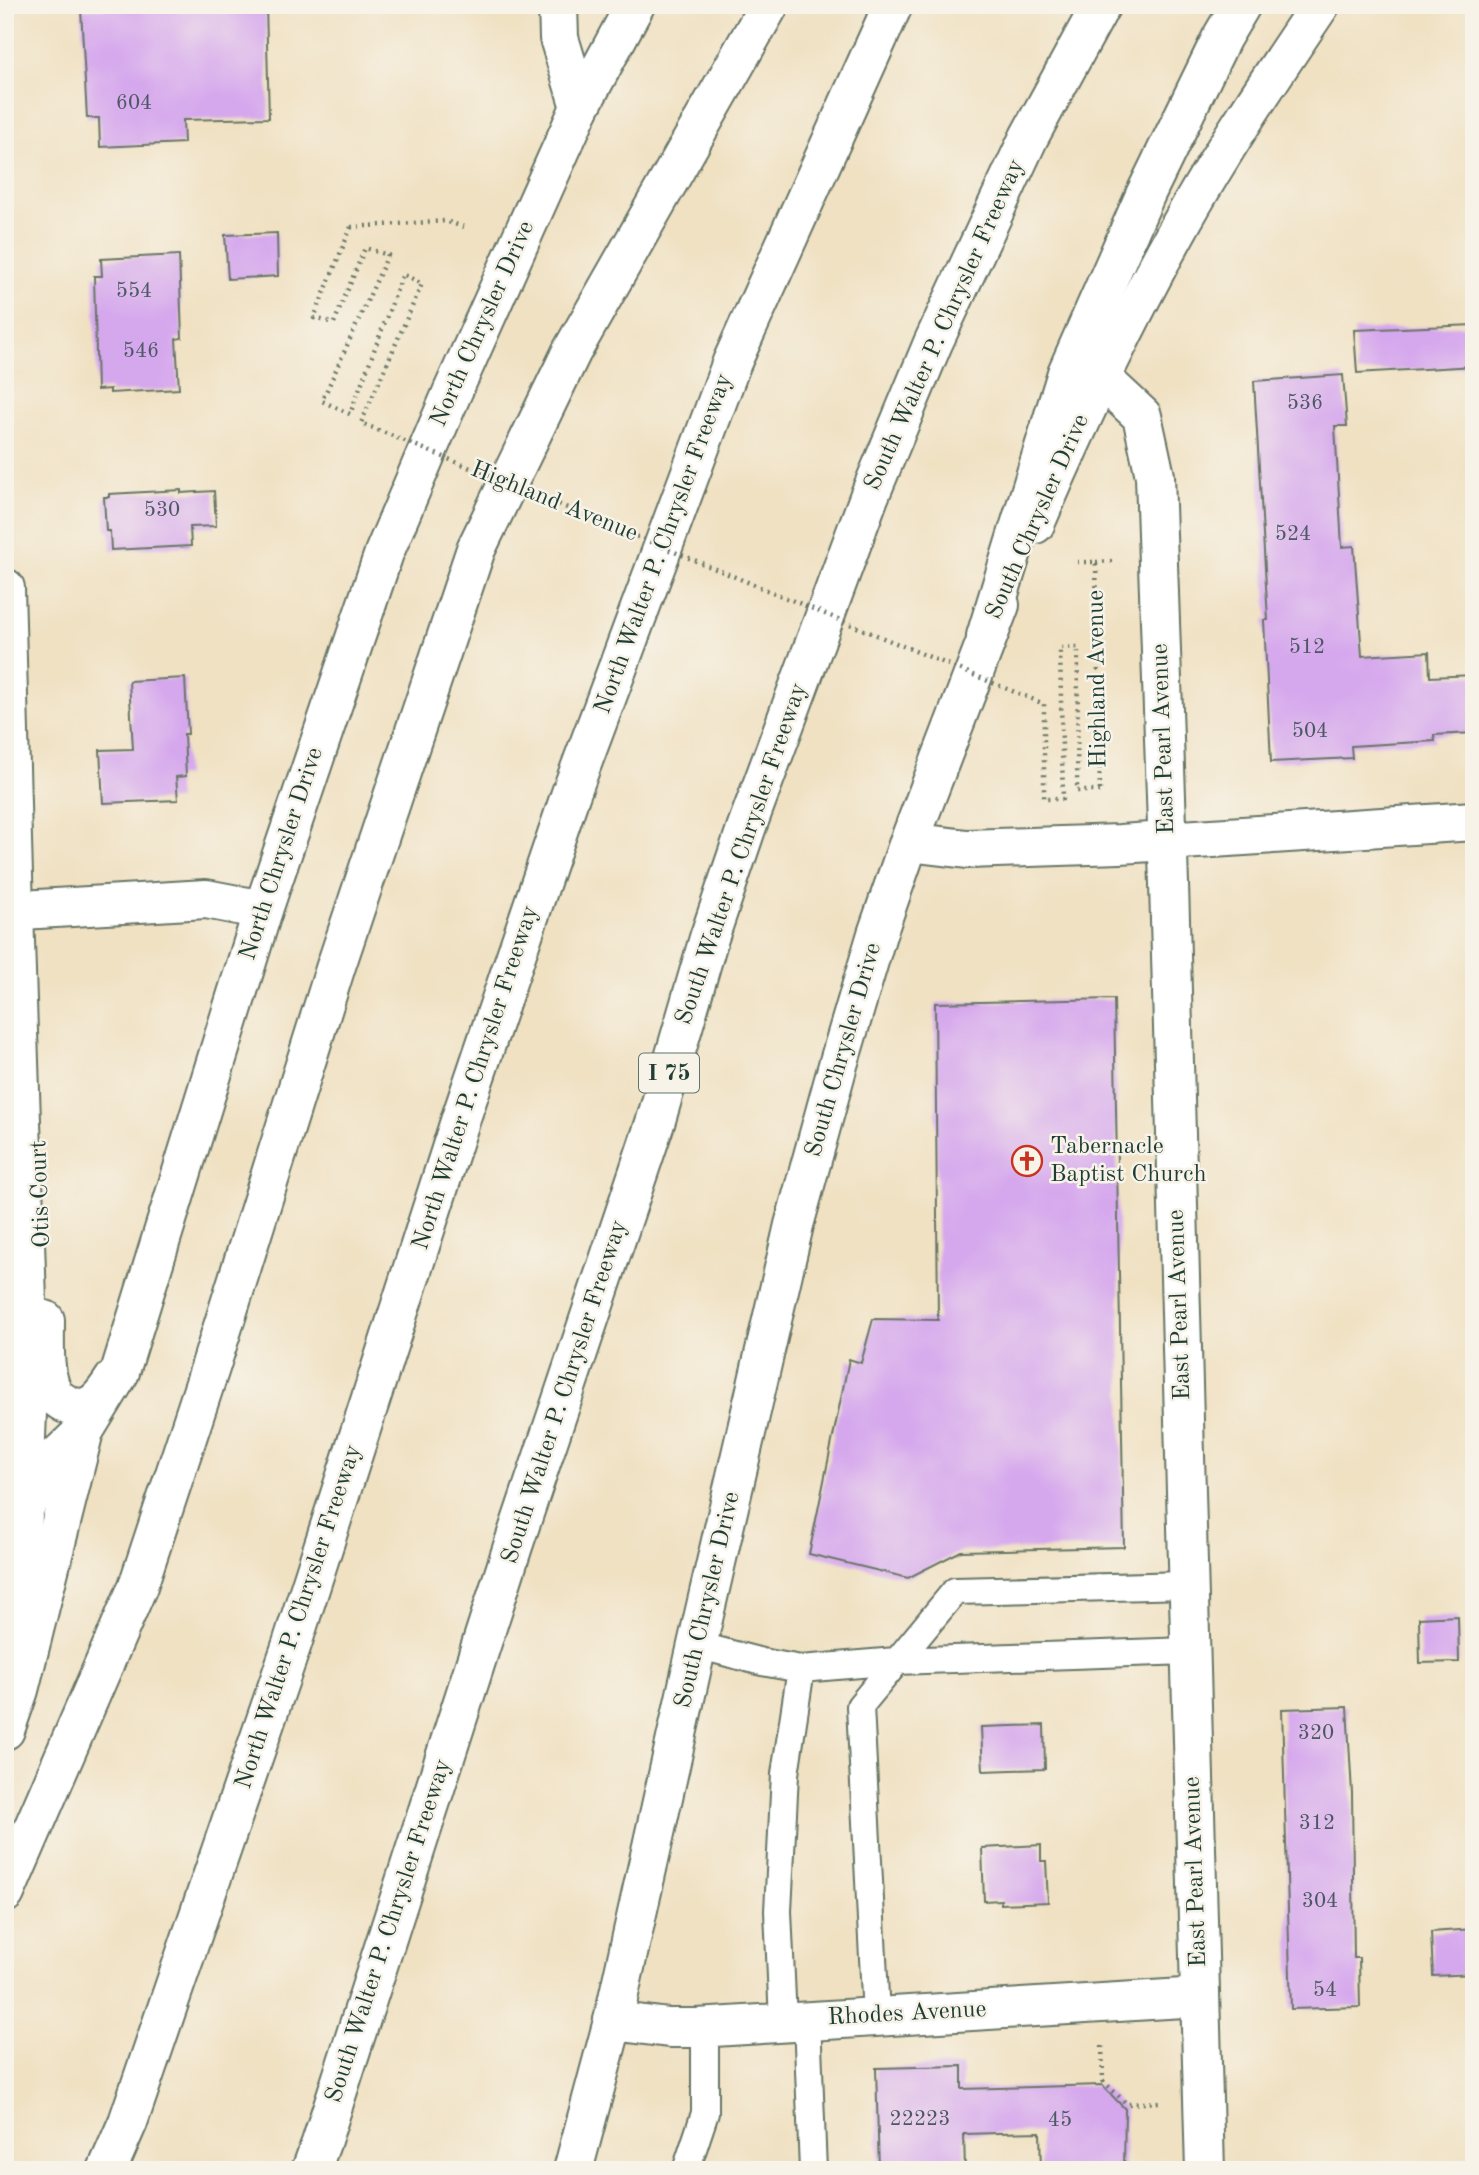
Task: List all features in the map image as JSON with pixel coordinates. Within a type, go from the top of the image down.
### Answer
[{"type":"main road","points":[[558,5],[559,38],[580,107]]},
{"type":"main road","name":"North Chrysler Drive","points":[[6,1727],[19,1690],[84,1431],[120,1372],[263,910],[384,553],[452,393],[580,107],[635,5]]},
{"type":"main road","points":[[5,1893],[138,1586],[210,1368],[336,966],[476,549],[572,351],[769,5]]},
{"type":"main road","name":"North Walter P. Chrysler Freeway","points":[[107,2170],[128,2122],[292,1644],[462,1115],[571,793],[732,362],[893,5]]},
{"type":"main road","name":"South Walter P. Chrysler Freeway","points":[[311,2170],[513,1546],[656,1120],[709,938],[747,827],[869,496],[933,343],[1029,137],[1101,5]]},
{"type":"main road","points":[[986,636],[1067,373],[1146,193],[1222,37],[1241,5]]},
{"type":"main road","name":"South Chrysler Drive","points":[[573,2170],[613,2021],[794,1225],[869,961],[909,842],[986,636],[1100,377],[1184,218],[1254,102],[1320,5]]},
{"type":"main road","name":"East Pearl Avenue","points":[[1100,377],[1142,416],[1155,475],[1168,839],[1205,2170]]},
{"type":"main road","points":[[5,588],[11,911],[29,1362],[16,1681],[6,1727]]},
{"type":"main road","points":[[909,842],[967,849],[1474,821]]},
{"type":"main road","points":[[11,911],[206,899],[263,910]]},
{"type":"main road","name":"Otis Court","points":[[11,911],[34,955],[46,1361],[52,1393],[67,1405],[85,1408],[100,1400],[120,1372]]},
{"type":"main road","points":[[23,1511],[44,1469],[84,1431]]},
{"type":"main road","name":"Rhodes Avenue","points":[[613,2021],[669,2028],[705,2027],[1200,1997]]},
{"type":"lane","points":[[876,2016],[860,1706],[955,1591],[1187,1585]]},
{"type":"lane","points":[[697,1645],[801,1669],[897,1661],[1189,1651]]},
{"type":"lane","points":[[801,1669],[785,1774],[778,1911],[795,2021],[813,2170]]},
{"type":"lane","points":[[686,2170],[705,2113],[705,2027]]},
{"type":"path","name":"Highland Avenue","points":[[464,227],[445,221],[351,227],[314,318],[334,323],[365,248],[388,255],[322,401],[350,414],[403,274],[422,284],[361,423],[1044,704],[1044,799],[1063,799],[1060,648],[1078,647],[1077,791],[1100,791],[1096,562],[1077,562]]},
{"type":"path","points":[[1096,562],[1114,561]]},
{"type":"path","points":[[1102,2040],[1103,2081],[1126,2104],[1159,2102]]},
{"type":"building","points":[[266,5],[269,118],[183,120],[184,143],[100,147],[99,118],[87,118],[81,9]]},
{"type":"building","points":[[277,233],[278,276],[228,279],[225,235]]},
{"type":"building","points":[[179,255],[182,338],[176,339],[179,389],[110,393],[110,389],[97,390],[94,276],[102,276],[101,259]]},
{"type":"building","points":[[1474,325],[1474,366],[1357,373],[1354,330]]},
{"type":"building","points":[[1343,375],[1347,426],[1335,426],[1342,547],[1354,546],[1362,656],[1429,652],[1430,677],[1474,675],[1474,733],[1434,735],[1435,741],[1351,746],[1352,758],[1271,762],[1264,620],[1268,620],[1254,381]]},
{"type":"building","points":[[181,490],[181,493],[214,491],[216,526],[190,527],[191,546],[111,550],[110,531],[106,531],[104,497],[109,497],[109,494]]},
{"type":"building","points":[[185,678],[188,734],[184,734],[186,776],[176,777],[178,800],[103,803],[100,750],[133,749],[129,681]]},
{"type":"building","name":"Tabernacle Baptist Church","points":[[1114,999],[1124,1547],[961,1551],[908,1578],[809,1554],[849,1359],[861,1363],[873,1319],[938,1320],[935,1003]]},
{"type":"building","points":[[1458,1616],[1459,1662],[1420,1663],[1419,1618]]},
{"type":"building","points":[[1347,1707],[1352,1793],[1354,1958],[1359,1958],[1360,2007],[1291,2009],[1282,1709]]},
{"type":"building","points":[[1044,1725],[1045,1769],[983,1771],[981,1727]]},
{"type":"building","points":[[1041,1845],[1041,1861],[1046,1861],[1048,1902],[1001,1904],[1001,1900],[984,1901],[982,1848]]},
{"type":"building","points":[[1474,1929],[1474,1974],[1433,1976],[1431,1932]]},
{"type":"building","points":[[962,2066],[962,2089],[1102,2085],[1125,2109],[1124,2170],[1041,2170],[1040,2132],[964,2134],[965,2170],[879,2170],[876,2068]]},
{"type":"place","name":"Tabernacle Baptist Church","points":[[1027,1161]]}]
